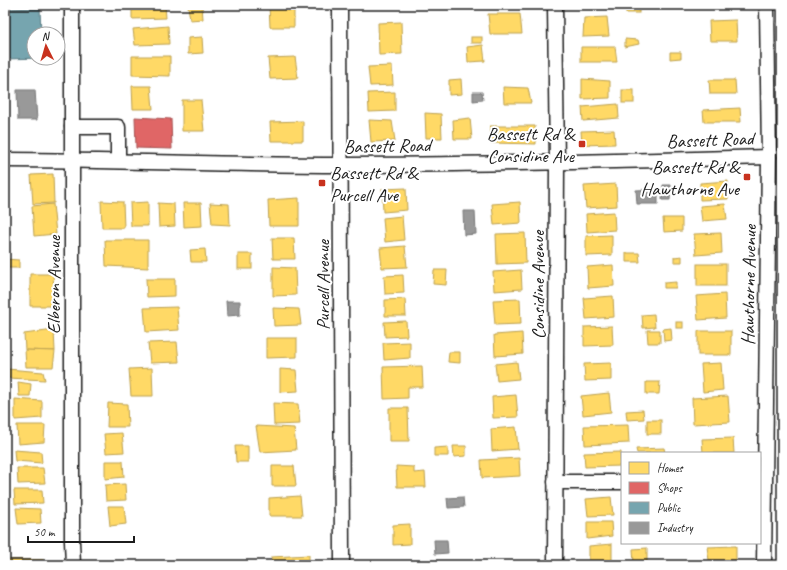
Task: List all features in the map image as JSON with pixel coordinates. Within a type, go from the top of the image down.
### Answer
[{"type":"street","name":"Elberon Avenue","points":[[72,5],[73,565]]},
{"type":"street","name":"Purcell Avenue","points":[[340,5],[342,565]]},
{"type":"street","name":"Considine Avenue","points":[[555,565],[557,163],[556,5]]},
{"type":"street","name":"Hawthorne Avenue","points":[[764,565],[762,483],[769,157],[767,5]]},
{"type":"street","points":[[72,127],[118,127],[118,161]]},
{"type":"street","name":"Bassett Road","points":[[5,160],[341,165],[557,163],[769,157]]},
{"type":"street","points":[[555,482],[621,482]]},
{"type":"building: Homes","points":[[132,5],[165,5],[166,18],[132,19]]},
{"type":"building: Homes","points":[[202,5],[203,19],[190,20],[188,6]]},
{"type":"building: Homes","points":[[269,5],[294,5],[294,27],[270,27]]},
{"type":"building: Homes","points":[[583,5],[609,5],[609,7],[583,7]]},
{"type":"building: Homes","points":[[626,5],[639,5],[639,13],[626,13]]},
{"type":"building: Homes","points":[[488,14],[520,14],[522,34],[490,34]]},
{"type":"building: Homes","points":[[607,17],[609,36],[583,37],[584,18]]},
{"type":"building: Homes","points":[[736,20],[737,41],[710,41],[709,21]]},
{"type":"building: Homes","points":[[401,22],[402,54],[379,55],[378,23]]},
{"type":"building: Homes","points":[[168,26],[169,44],[135,45],[133,29]]},
{"type":"building: Homes","points":[[202,37],[203,53],[188,54],[188,38]]},
{"type":"building: Homes","points":[[471,37],[482,37],[482,43],[471,43]]},
{"type":"building: Homes","points":[[625,39],[638,40],[639,44],[625,47]]},
{"type":"building: Homes","points":[[483,45],[485,61],[468,62],[467,47]]},
{"type":"building: Homes","points":[[581,47],[615,47],[617,62],[581,62]]},
{"type":"building: Homes","points":[[670,52],[681,52],[681,58],[670,59]]},
{"type":"building: Homes","points":[[132,56],[170,56],[170,76],[132,75]]},
{"type":"building: Homes","points":[[295,57],[298,78],[270,79],[268,58]]},
{"type":"building: Homes","points":[[392,66],[393,85],[370,86],[368,67]]},
{"type":"building: Homes","points":[[461,79],[462,94],[449,95],[449,80]]},
{"type":"building: Homes","points":[[582,79],[610,81],[610,98],[582,99]]},
{"type":"building: Homes","points":[[709,80],[735,80],[736,94],[710,94]]},
{"type":"building: Homes","points":[[132,86],[151,86],[153,109],[133,109]]},
{"type":"building: Homes","points":[[503,87],[528,88],[531,103],[504,103]]},
{"type":"building: Homes","points":[[622,90],[634,90],[634,103],[622,103]]},
{"type":"building: Homes","points":[[395,92],[395,111],[369,112],[368,93]]},
{"type":"building: Homes","points":[[182,100],[201,100],[204,131],[182,131]]},
{"type":"building: Homes","points":[[618,104],[619,118],[583,121],[582,107]]},
{"type":"building: Homes","points":[[740,108],[741,122],[704,122],[703,110]]},
{"type":"building: Homes","points":[[425,113],[441,114],[442,138],[426,138]]},
{"type":"building: Homes","points":[[470,118],[472,139],[454,139],[453,120]]},
{"type":"building: Homes","points":[[369,120],[392,121],[395,141],[371,142]]},
{"type":"building: Homes","points":[[303,121],[303,141],[271,141],[270,122]]},
{"type":"building: Homes","points":[[490,126],[535,126],[536,144],[491,143]]},
{"type":"building: Homes","points":[[614,130],[615,144],[582,145],[581,131]]},
{"type":"building: Homes","points":[[53,174],[54,203],[33,204],[31,175]]},
{"type":"building: Homes","points":[[728,181],[728,199],[700,200],[700,183]]},
{"type":"building: Homes","points":[[616,184],[617,206],[586,208],[584,186]]},
{"type":"building: Homes","points":[[406,188],[407,210],[383,212],[382,189]]},
{"type":"building: Homes","points":[[299,198],[299,226],[269,226],[268,200]]},
{"type":"building: Homes","points":[[101,201],[123,202],[124,228],[102,228]]},
{"type":"building: Homes","points":[[148,202],[148,226],[131,226],[130,203]]},
{"type":"building: Homes","points":[[520,202],[521,223],[494,225],[492,204]]},
{"type":"building: Homes","points":[[158,203],[174,204],[175,226],[159,227]]},
{"type":"building: Homes","points":[[183,203],[201,203],[202,226],[184,227]]},
{"type":"building: Homes","points":[[210,203],[229,204],[230,225],[212,224]]},
{"type":"building: Homes","points":[[53,204],[56,234],[34,236],[32,206]]},
{"type":"building: Homes","points":[[725,204],[727,219],[702,221],[700,206]]},
{"type":"building: Homes","points":[[614,212],[615,230],[587,232],[586,214]]},
{"type":"building: Homes","points":[[402,216],[404,240],[385,242],[383,218]]},
{"type":"building: Homes","points":[[663,218],[682,218],[682,231],[664,232]]},
{"type":"building: Homes","points":[[525,233],[526,263],[497,264],[496,234]]},
{"type":"building: Homes","points":[[721,233],[722,253],[696,255],[694,234]]},
{"type":"building: Homes","points":[[612,235],[612,255],[586,256],[586,236]]},
{"type":"building: Homes","points":[[272,238],[294,238],[295,259],[273,259]]},
{"type":"building: Homes","points":[[105,240],[148,240],[148,268],[106,266]]},
{"type":"building: Homes","points":[[405,246],[407,267],[382,268],[380,248]]},
{"type":"building: Homes","points":[[205,249],[206,262],[191,262],[190,250]]},
{"type":"building: Homes","points":[[626,253],[639,253],[640,262],[626,262]]},
{"type":"building: Homes","points":[[238,254],[252,254],[252,269],[238,269]]},
{"type":"building: Homes","points":[[682,256],[682,262],[674,262],[674,257]]},
{"type":"building: Homes","points":[[5,259],[19,260],[19,268],[5,268]]},
{"type":"building: Homes","points":[[697,264],[726,264],[726,286],[697,286]]},
{"type":"building: Homes","points":[[613,265],[614,286],[588,288],[587,267]]},
{"type":"building: Homes","points":[[273,267],[295,268],[296,295],[273,296]]},
{"type":"building: Homes","points":[[434,270],[447,270],[446,285],[433,284]]},
{"type":"building: Homes","points":[[521,270],[522,289],[494,291],[493,272]]},
{"type":"building: Homes","points":[[30,274],[53,274],[55,306],[30,306]]},
{"type":"building: Homes","points":[[403,275],[404,293],[385,294],[384,276]]},
{"type":"building: Homes","points":[[146,279],[175,279],[175,296],[147,297]]},
{"type":"building: Homes","points":[[676,282],[676,288],[664,288],[664,283]]},
{"type":"building: Homes","points":[[725,294],[726,318],[698,320],[696,296]]},
{"type":"building: Homes","points":[[613,296],[614,317],[586,319],[584,298]]},
{"type":"building: Homes","points":[[405,299],[406,316],[385,316],[385,300]]},
{"type":"building: Homes","points":[[520,299],[521,324],[495,325],[493,300]]},
{"type":"building: Homes","points":[[177,307],[179,330],[146,332],[144,308]]},
{"type":"building: Homes","points":[[273,308],[299,309],[301,325],[274,326]]},
{"type":"building: Homes","points":[[654,314],[655,327],[643,328],[642,315]]},
{"type":"building: Homes","points":[[406,321],[407,336],[385,337],[384,322]]},
{"type":"building: Homes","points":[[676,322],[683,322],[683,328],[676,328]]},
{"type":"building: Homes","points":[[612,326],[613,345],[584,346],[584,327]]},
{"type":"building: Homes","points":[[671,328],[672,340],[664,341],[663,329]]},
{"type":"building: Homes","points":[[54,330],[55,351],[25,350],[24,334]]},
{"type":"building: Homes","points":[[647,330],[660,330],[660,343],[648,343]]},
{"type":"building: Homes","points":[[698,331],[731,331],[731,355],[698,355]]},
{"type":"building: Homes","points":[[522,333],[523,354],[495,356],[494,335]]},
{"type":"building: Homes","points":[[266,338],[297,338],[297,357],[266,358]]},
{"type":"building: Homes","points":[[177,342],[179,362],[150,363],[148,343]]},
{"type":"building: Homes","points":[[410,342],[410,358],[384,360],[383,343]]},
{"type":"building: Homes","points":[[25,350],[55,351],[53,367],[26,367]]},
{"type":"building: Homes","points":[[449,352],[460,352],[460,363],[448,362]]},
{"type":"building: Homes","points":[[517,362],[519,379],[497,381],[495,364]]},
{"type":"building: Homes","points":[[611,363],[611,380],[585,381],[584,364]]},
{"type":"building: Homes","points":[[721,363],[723,390],[703,392],[701,364]]},
{"type":"building: Homes","points":[[422,366],[423,387],[408,387],[408,398],[384,399],[383,367]]},
{"type":"building: Homes","points":[[152,368],[153,396],[131,396],[129,369]]},
{"type":"building: Homes","points":[[7,369],[43,372],[45,380],[8,378]]},
{"type":"building: Homes","points":[[280,369],[296,370],[298,391],[280,392]]},
{"type":"building: Homes","points":[[18,382],[31,384],[30,396],[19,396]]},
{"type":"building: Homes","points":[[646,382],[660,382],[659,394],[646,394]]},
{"type":"building: Homes","points":[[609,393],[611,412],[583,415],[581,396]]},
{"type":"building: Homes","points":[[516,395],[518,417],[493,418],[492,397]]},
{"type":"building: Homes","points":[[728,396],[730,422],[693,424],[692,398]]},
{"type":"building: Homes","points":[[15,399],[42,401],[42,418],[15,420]]},
{"type":"building: Homes","points":[[108,403],[127,404],[128,427],[107,427]]},
{"type":"building: Homes","points":[[273,403],[298,404],[300,424],[274,425]]},
{"type":"building: Homes","points":[[389,408],[408,408],[409,441],[389,441]]},
{"type":"building: Homes","points":[[643,410],[644,419],[627,420],[626,411]]},
{"type":"building: Homes","points":[[647,420],[661,420],[661,434],[647,434]]},
{"type":"building: Homes","points":[[17,425],[45,425],[44,442],[18,444]]},
{"type":"building: Homes","points":[[628,425],[629,443],[585,445],[584,426]]},
{"type":"building: Homes","points":[[256,426],[294,428],[296,450],[260,452]]},
{"type":"building: Homes","points":[[516,427],[518,449],[492,451],[491,429]]},
{"type":"building: Homes","points":[[122,433],[124,452],[106,453],[104,434]]},
{"type":"building: Homes","points":[[733,438],[734,452],[703,452],[702,439]]},
{"type":"building: Homes","points":[[235,446],[248,446],[248,462],[236,462]]},
{"type":"building: Homes","points":[[453,446],[466,446],[466,456],[454,457]]},
{"type":"building: Homes","points":[[448,447],[448,456],[434,456],[434,448]]},
{"type":"building: Homes","points":[[664,448],[665,452],[637,452],[636,449]]},
{"type":"building: Homes","points":[[14,450],[41,452],[42,463],[15,461]]},
{"type":"building: Homes","points":[[621,452],[621,466],[585,467],[584,453]]},
{"type":"building: Homes","points":[[519,458],[520,476],[482,478],[481,460]]},
{"type":"building: Homes","points":[[105,461],[123,461],[124,477],[105,479]]},
{"type":"building: Homes","points":[[272,466],[294,466],[296,486],[272,486]]},
{"type":"building: Homes","points":[[396,466],[414,467],[414,473],[425,472],[426,487],[397,487]]},
{"type":"building: Homes","points":[[17,468],[43,468],[45,483],[18,484]]},
{"type":"building: Homes","points":[[125,484],[126,500],[106,501],[105,485]]},
{"type":"building: Homes","points":[[14,490],[42,490],[43,503],[15,504]]},
{"type":"building: Homes","points":[[300,496],[302,516],[269,516],[269,498]]},
{"type":"building: Homes","points":[[611,497],[613,515],[588,516],[586,499]]},
{"type":"building: Homes","points":[[108,506],[124,506],[126,524],[110,526]]},
{"type":"building: Homes","points":[[16,508],[40,509],[41,523],[18,524]]},
{"type":"building: Homes","points":[[587,522],[611,522],[612,536],[587,539]]},
{"type":"building: Homes","points":[[410,524],[410,544],[393,545],[393,525]]},
{"type":"building: Homes","points":[[612,544],[612,563],[589,564],[589,546]]},
{"type":"building: Homes","points":[[736,546],[736,560],[709,560],[707,547]]},
{"type":"building: Homes","points":[[647,548],[647,564],[634,564],[633,549]]},
{"type":"building: Homes","points":[[309,555],[309,565],[272,565],[271,557]]},
{"type":"building: Homes","points":[[5,560],[43,560],[43,565],[5,565]]},
{"type":"building: Shops","points":[[135,117],[171,119],[172,149],[136,148]]},
{"type":"building: Public","points":[[40,8],[41,26],[26,26],[26,58],[5,59],[5,9]]},
{"type":"building: Industry","points":[[17,90],[35,90],[37,120],[18,120]]},
{"type":"building: Industry","points":[[473,92],[482,92],[483,100],[473,101]]},
{"type":"building: Industry","points":[[663,185],[671,185],[670,200],[662,200]]},
{"type":"building: Industry","points":[[658,189],[658,204],[637,204],[636,190]]},
{"type":"building: Industry","points":[[463,211],[475,211],[476,234],[464,235]]},
{"type":"building: Industry","points":[[226,301],[240,301],[240,315],[227,316]]},
{"type":"building: Industry","points":[[463,497],[464,507],[448,508],[447,498]]},
{"type":"building: Industry","points":[[434,540],[447,540],[448,553],[435,554]]},
{"type":"place","name":"Bassett Rd & Considine Ave","points":[[582,144]]},
{"type":"place","name":"Bassett Rd & Hawthorne Ave","points":[[747,177]]},
{"type":"place","name":"Bassett Rd & Purcell Ave","points":[[322,183]]}]
